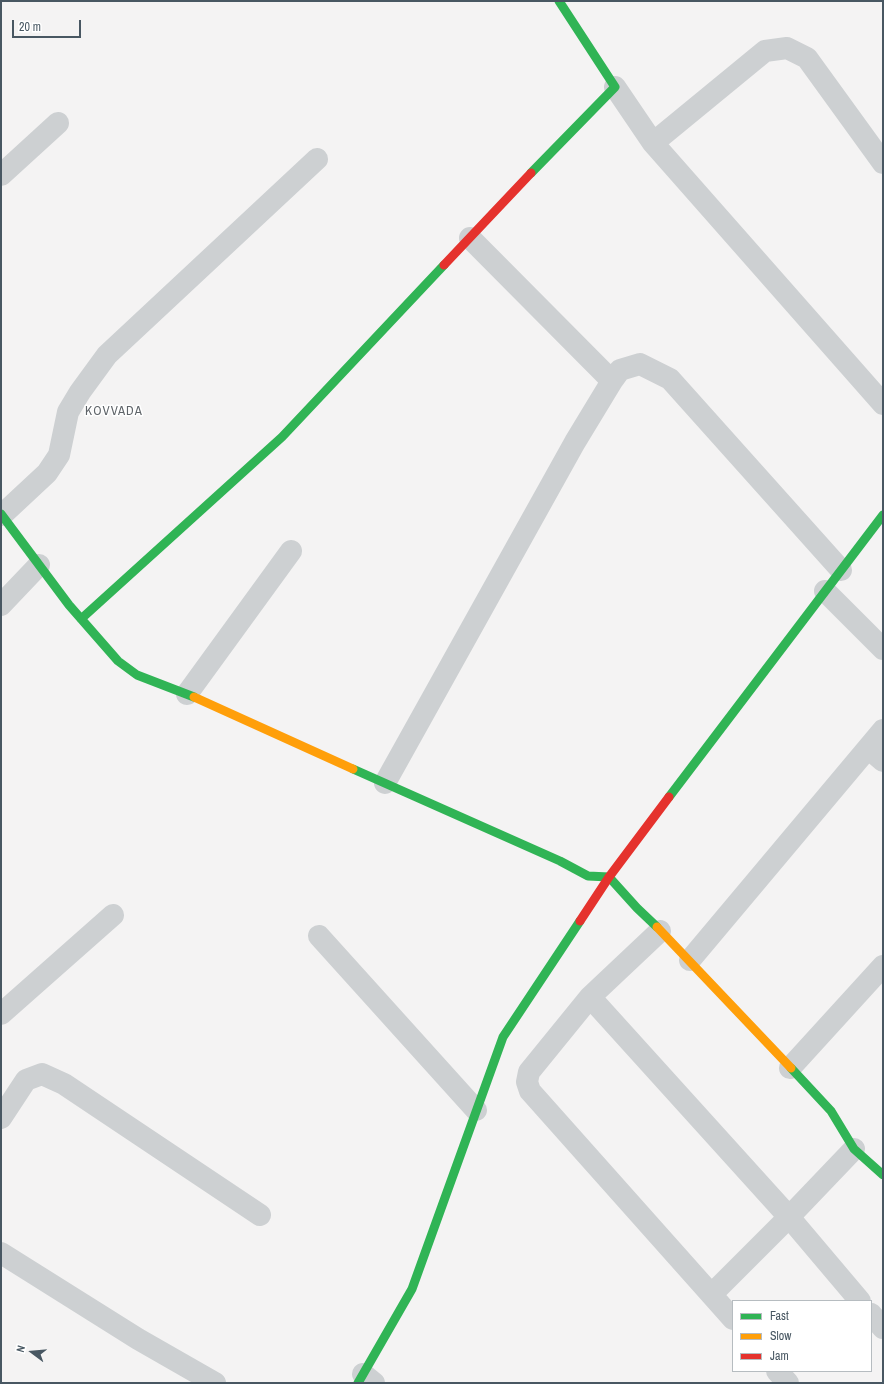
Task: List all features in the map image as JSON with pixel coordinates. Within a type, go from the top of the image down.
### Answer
[{"type":"street","points":[[559,1],[653,142],[883,404]]},
{"type":"street","points":[[653,142],[765,51],[787,48],[807,58],[883,163]]},
{"type":"street","points":[[81,619],[282,437],[566,136],[615,87]]},
{"type":"street","points":[[1,175],[58,123]]},
{"type":"street","points":[[317,159],[107,355],[80,392],[68,412],[59,455],[47,473],[2,515],[69,605],[118,661],[136,675],[186,694],[322,756],[385,782],[470,822],[560,861],[588,876],[609,877],[660,931],[690,960],[831,1111],[854,1149],[880,1167]]},
{"type":"street","points":[[470,238],[612,381]]},
{"type":"street","points":[[385,782],[575,442],[620,370],[640,364],[670,379],[841,570]]},
{"type":"street","points":[[365,1380],[412,1289],[503,1037],[609,877],[883,515]]},
{"type":"street","points":[[186,694],[291,551]]},
{"type":"street","points":[[1,604],[39,565]]},
{"type":"street","points":[[825,591],[883,649]]},
{"type":"street","points":[[690,960],[876,754],[883,730]]},
{"type":"street","points":[[1,1014],[113,915]]},
{"type":"street","points":[[660,931],[590,997],[529,1072],[527,1082],[530,1091],[732,1318]]},
{"type":"street","points":[[319,936],[476,1110]]},
{"type":"street","points":[[790,1068],[883,966]]},
{"type":"street","points":[[590,997],[789,1217],[859,1300]]},
{"type":"street","points":[[1,1118],[26,1080],[42,1074],[64,1084],[260,1215]]},
{"type":"street","points":[[712,1294],[854,1149]]},
{"type":"street","points":[[1,1253],[138,1339],[215,1383]]},
{"type":"street","points":[[872,1315],[883,1328]]},
{"type":"street","points":[[779,1372],[788,1383]]},
{"type":"traffic: fast","points":[[531,173],[615,87],[559,1]]},
{"type":"traffic: fast","points":[[81,619],[282,437],[444,265]]},
{"type":"traffic: fast","points":[[1,514],[69,605],[118,661],[137,675],[194,697]]},
{"type":"traffic: fast","points":[[669,797],[883,515]]},
{"type":"traffic: fast","points":[[353,769],[560,861],[588,876],[609,877],[637,908],[657,927]]},
{"type":"traffic: fast","points":[[358,1383],[412,1289],[503,1037],[580,921]]},
{"type":"traffic: fast","points":[[791,1068],[831,1111],[854,1149],[883,1175]]},
{"type":"traffic: slow","points":[[194,697],[353,769]]},
{"type":"traffic: slow","points":[[657,927],[791,1068]]},
{"type":"traffic: jam","points":[[444,265],[531,173]]},
{"type":"traffic: jam","points":[[580,921],[609,877],[669,797]]},
{"type":"district","name":"KOVVADA","points":[[114,412]]}]
